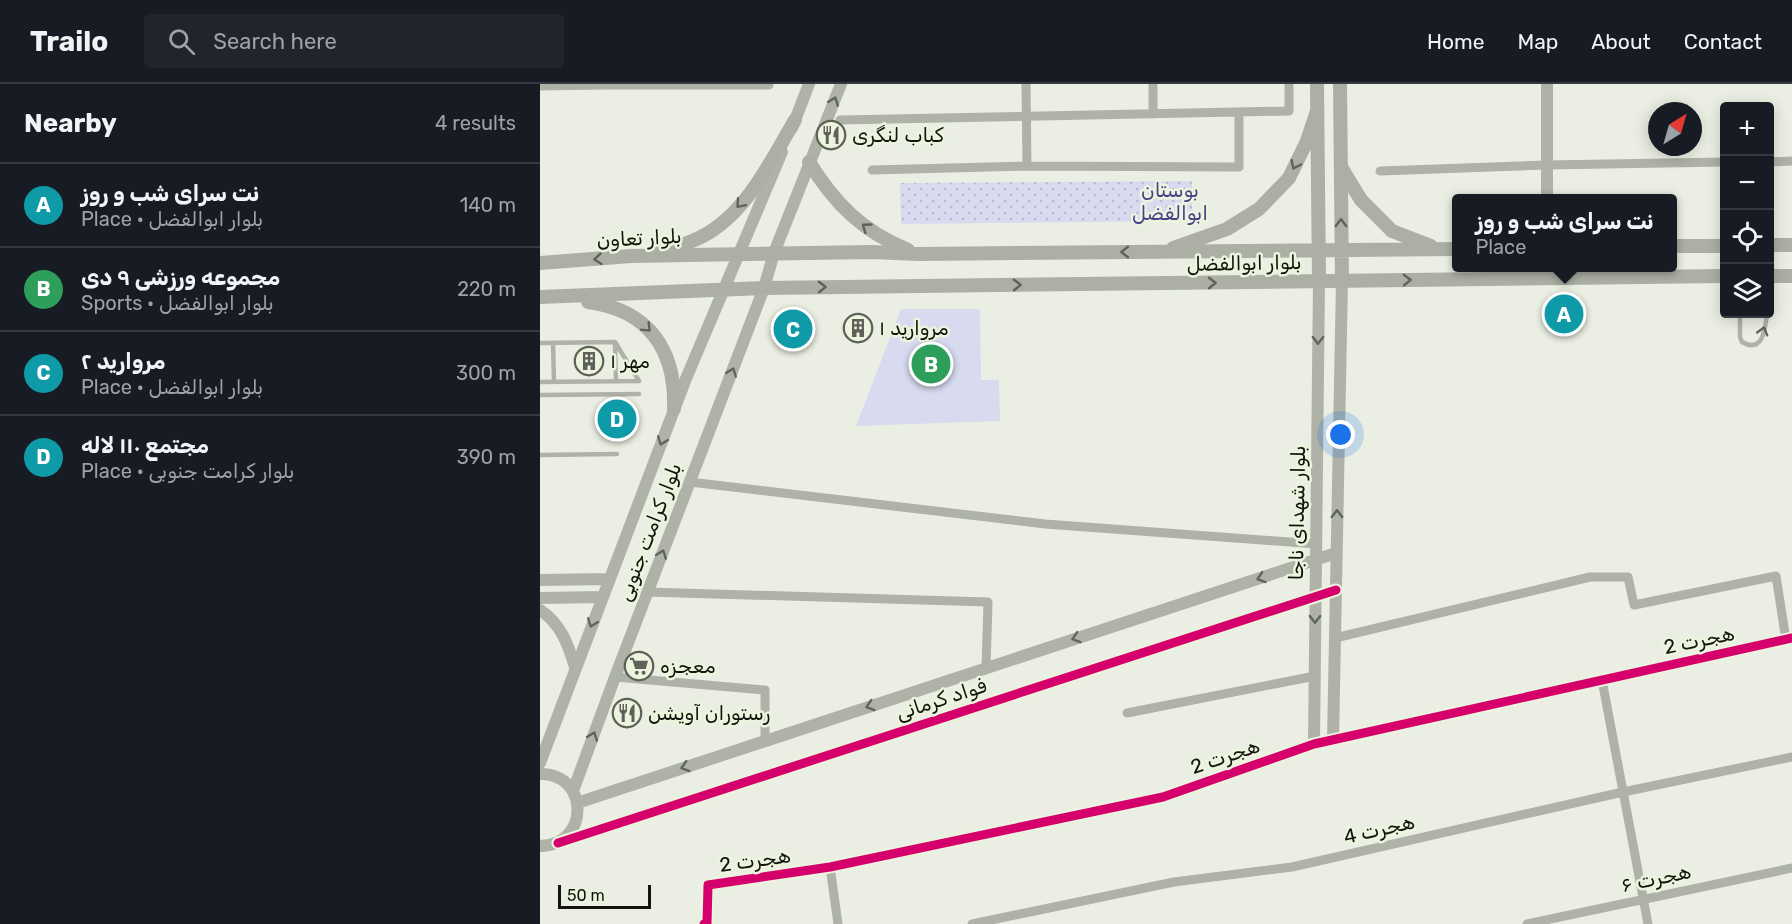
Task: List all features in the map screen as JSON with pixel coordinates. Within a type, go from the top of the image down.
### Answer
[{"type":"main road","points":[[1317,84],[1319,281]]},
{"type":"main road","points":[[1340,84],[1342,281]]},
{"type":"main road","points":[[1164,252],[1227,230],[1259,209],[1289,178],[1307,141],[1317,111]]},
{"type":"main road","points":[[631,256],[692,241],[717,227],[738,208],[756,186],[795,120]]},
{"type":"main road","points":[[809,162],[843,209],[866,228],[891,243],[918,254]]},
{"type":"main road","points":[[1341,166],[1361,201],[1392,231],[1439,249]]},
{"type":"main road","points":[[1774,245],[1792,245]]},
{"type":"main road","points":[[1677,246],[1720,246]]},
{"type":"main road","name":"بلوار ابوالفضل","points":[[774,253],[918,254],[1452,249]]},
{"type":"main road","name":"بلوار تعاون","points":[[540,263],[631,256],[774,253]]},
{"type":"main road","points":[[1774,277],[1792,276]]},
{"type":"main road","name":"بلوار ابوالفضل","points":[[724,289],[1720,278]]},
{"type":"main road","points":[[547,297],[724,289]]},
{"type":"main road","points":[[547,297],[611,306],[628,314],[647,328],[662,348],[672,370],[674,409]]},
{"type":"street","name":"بلوار کرامت جنوبی","points":[[540,763],[674,409],[809,84]]},
{"type":"street","name":"بلوار کرامت جنوبی","points":[[545,848],[570,833],[574,826],[578,811],[575,797],[615,677],[764,288],[774,253],[841,84]]},
{"type":"street","points":[[1026,84],[1027,166]]},
{"type":"street","points":[[1153,114],[1154,84]]},
{"type":"street","points":[[840,120],[1289,111],[1289,84]]},
{"type":"street","points":[[1547,84],[1547,194]]},
{"type":"street","points":[[540,86],[769,85]]},
{"type":"street","points":[[872,170],[1027,166],[1239,167],[1239,112]]},
{"type":"street","points":[[1774,162],[1792,161]]},
{"type":"street","points":[[1380,171],[1720,162]]},
{"type":"street","name":"بلوار شهدای ناجا","points":[[1314,744],[1319,281]]},
{"type":"street","name":"بلوار شهدای ناجا","points":[[1333,740],[1342,281]]},
{"type":"street","points":[[690,482],[1045,524],[1316,544]]},
{"type":"street","name":"فواد کرمانی","points":[[575,797],[765,741],[1336,553]]},
{"type":"street","points":[[1335,638],[1590,577],[1628,577],[1634,605],[1776,576],[1789,639]]},
{"type":"street","points":[[543,580],[609,579]]},
{"type":"street","points":[[543,580],[552,582],[555,589],[552,596],[543,598]]},
{"type":"street","name":"فواد کرمانی","points":[[545,848],[1336,590]]},
{"type":"street","points":[[647,592],[988,602],[986,668]]},
{"type":"street","points":[[543,598],[602,597]]},
{"type":"street","points":[[540,610],[561,629],[575,668]]},
{"type":"street","name":"هجرت 2","points":[[704,924],[707,924],[708,885],[830,867],[1164,796],[1314,744],[1789,639]]},
{"type":"street","points":[[1127,713],[1315,676]]},
{"type":"street","points":[[615,677],[765,690],[765,741]]},
{"type":"street","points":[[1602,680],[1648,924]]},
{"type":"street","name":"هجرت 4","points":[[972,924],[1174,882],[1292,867],[1623,792],[1792,757]]},
{"type":"street","points":[[540,774],[561,779],[575,797]]},
{"type":"street","points":[[830,867],[838,924]]},
{"type":"street","name":"هجرت ۶","points":[[1527,924],[1792,868]]},
{"type":"lane","points":[[1740,318],[1740,337],[1742,342],[1748,346],[1760,342],[1766,318]]},
{"type":"lane","points":[[540,343],[615,342]]},
{"type":"lane","points":[[540,382],[639,381],[615,342]]},
{"type":"lane","points":[[615,342],[616,381]]},
{"type":"lane","points":[[553,343],[554,382]]},
{"type":"lane","points":[[540,395],[639,394]]},
{"type":"lane","points":[[540,455],[617,454]]},
{"type":"green space","name":"بوستان ابوالفضل","points":[[1192,181],[1192,221],[901,224],[900,183]]},
{"type":"green space","points":[[901,309],[980,309],[981,380],[999,380],[1000,421],[856,426]]},
{"type":"cycle path","points":[[558,843],[1336,590]]},
{"type":"cycle path","points":[[704,924],[707,924],[708,885],[830,867],[1163,797],[1314,744],[1792,638]]},
{"type":"place","name":"کباب لنگری","points":[[831,135]]},
{"type":"place","name":"نت سرای شب و روز","points":[[1564,314]]},
{"type":"place","name":"مروارید ۱","points":[[858,328]]},
{"type":"place","name":"مروارید ۲","points":[[793,329]]},
{"type":"place","name":"مهر ۱","points":[[589,361]]},
{"type":"place","name":"مجموعه ورزشی ۹ دی","points":[[931,364]]},
{"type":"place","name":"مجتمع ۱۱۰ لاله","points":[[617,419]]},
{"type":"place","name":"معجزه","points":[[639,666]]},
{"type":"place","name":"رستوران آویشن","points":[[627,713]]}]
